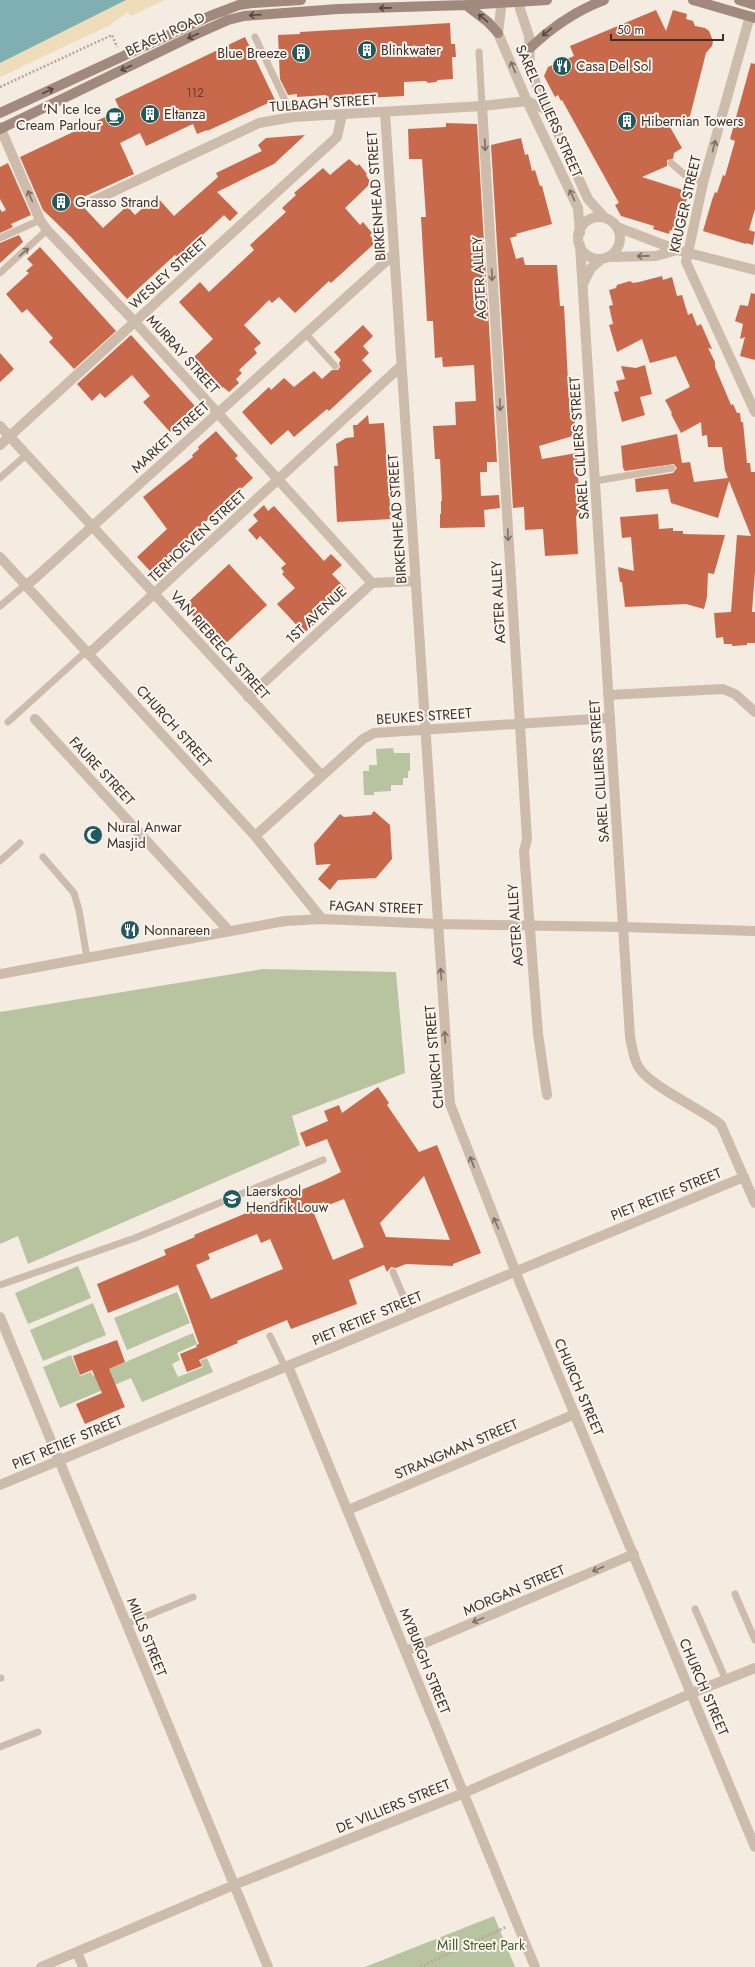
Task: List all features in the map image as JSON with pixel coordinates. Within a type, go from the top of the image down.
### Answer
[{"type":"main road","name":"BEACH ROAD","points":[[0,113],[210,16],[252,3],[301,0]]},
{"type":"main road","name":"BEACH ROAD","points":[[0,128],[190,37],[228,20],[244,16],[338,9],[466,5],[502,1],[547,0]]},
{"type":"main road","points":[[530,48],[560,22],[577,11],[604,0]]},
{"type":"main road","points":[[693,0],[752,17]]},
{"type":"main road","points":[[739,0],[755,5]]},
{"type":"main road","points":[[466,5],[488,22],[498,33]]},
{"type":"street","points":[[498,33],[502,1]]},
{"type":"street","name":"SAREL CILLIERS STREET","points":[[520,1],[529,36],[530,65],[533,76],[588,199],[606,218]]},
{"type":"street","name":"KRUGER STREET","points":[[752,17],[704,183],[682,250],[686,262],[755,412]]},
{"type":"street","name":"SAREL CILLIERS STREET","points":[[498,33],[527,101],[578,208],[580,232]]},
{"type":"street","points":[[527,101],[547,110]]},
{"type":"street","name":"TULBAGH STREET","points":[[93,201],[259,122],[293,117],[482,106],[527,101]]},
{"type":"street","name":"AGTER ALLEY","points":[[482,106],[527,839],[524,851],[528,926],[538,1034],[547,1094]]},
{"type":"street","name":"BIRKENHEAD STREET","points":[[385,112],[438,924]]},
{"type":"street","name":"WESLEY STREET","points":[[0,445],[337,137],[342,115]]},
{"type":"street","name":"MURRAY STREET","points":[[0,128],[40,220],[47,230],[135,322],[372,583]]},
{"type":"street","points":[[582,286],[591,268],[605,258],[618,247],[620,233],[612,221],[606,218],[599,218],[587,222],[580,232],[580,245],[589,256],[605,258],[656,256],[682,250]]},
{"type":"street","points":[[617,227],[682,250],[755,270]]},
{"type":"street","name":"SAREL CILLIERS STREET","points":[[580,245],[630,1037],[637,1066],[649,1078],[667,1091],[713,1118],[721,1125],[755,1203]]},
{"type":"street","name":"MARKET STREET","points":[[26,585],[394,254]]},
{"type":"street","name":"TERHOEVEN STREET","points":[[88,652],[94,649],[401,366]]},
{"type":"street","name":"VAN RIEBEECK STREET","points":[[0,426],[322,776]]},
{"type":"street","name":"CHURCH STREET","points":[[0,557],[255,836],[322,919]]},
{"type":"street","points":[[372,583],[416,581]]},
{"type":"street","name":"1ST AVENUE","points":[[248,697],[372,583]]},
{"type":"street","points":[[608,695],[723,689],[735,694],[755,712]]},
{"type":"street","name":"BEUKES STREET","points":[[255,836],[368,735],[374,733],[610,718]]},
{"type":"street","name":"FAURE STREET","points":[[35,719],[229,931]]},
{"type":"street","name":"FAGAN STREET","points":[[0,974],[285,921],[322,919],[438,924],[755,931]]},
{"type":"street","name":"CHURCH STREET","points":[[438,924],[450,1104],[516,1271],[755,1847]]},
{"type":"street","name":"PIET RETIEF STREET","points":[[0,1485],[744,1177]]},
{"type":"street","name":"MILLS STREET","points":[[0,1317],[268,1967]]},
{"type":"street","name":"MYBURGH STREET","points":[[287,1367],[348,1510],[535,1967]]},
{"type":"street","name":"STRANGMAN STREET","points":[[348,1510],[575,1414]]},
{"type":"street","name":"MORGAN STREET","points":[[406,1651],[634,1554]]},
{"type":"street","name":"DE VILLIERS STREET","points":[[41,1967],[234,1885],[464,1793],[692,1693],[755,1668]]},
{"type":"street","points":[[77,1952],[84,1967]]},
{"type":"lane","points":[[254,37],[293,117]]},
{"type":"lane","points":[[479,52],[482,106]]},
{"type":"lane","points":[[671,163],[685,175],[704,183]]},
{"type":"lane","points":[[0,238],[40,220]]},
{"type":"lane","points":[[0,273],[47,230]]},
{"type":"lane","points":[[305,333],[335,366]]},
{"type":"lane","points":[[0,478],[26,455]]},
{"type":"lane","points":[[595,481],[672,468]]},
{"type":"lane","name":"MARKET STREET","points":[[0,606],[26,585]]},
{"type":"lane","name":"TERHOEVEN STREET","points":[[8,722],[82,655],[88,652]]},
{"type":"lane","points":[[0,862],[20,843]]},
{"type":"lane","points":[[43,857],[74,893],[78,905],[87,958]]},
{"type":"lane","points":[[0,1285],[129,1240],[323,1160]]},
{"type":"lane","points":[[393,1272],[411,1314]]},
{"type":"lane","points":[[270,1336],[287,1367]]},
{"type":"lane","points":[[735,1594],[755,1640]]},
{"type":"lane","points":[[126,1624],[193,1596]]},
{"type":"lane","points":[[695,1609],[726,1680]]},
{"type":"lane","points":[[0,1747],[38,1732]]},
{"type":"path","points":[[0,87],[112,35],[116,43]]},
{"type":"path","points":[[420,1967],[516,1922]]},
{"type":"green space","points":[[393,748],[394,753],[410,753],[410,771],[408,771],[408,778],[403,778],[403,785],[391,785],[391,791],[374,792],[374,795],[364,795],[363,771],[369,771],[369,765],[377,765],[376,749]]},
{"type":"green space","points":[[263,969],[396,972],[405,1073],[292,1116],[300,1145],[28,1264],[18,1236],[0,1244],[0,1012]]},
{"type":"green space","points":[[78,1266],[91,1298],[28,1324],[15,1293]]},
{"type":"green space","points":[[177,1292],[190,1323],[127,1350],[114,1318]]},
{"type":"green space","points":[[93,1303],[106,1335],[43,1361],[30,1330]]},
{"type":"green space","points":[[193,1333],[197,1344],[177,1353],[180,1360],[172,1364],[178,1377],[203,1367],[200,1361],[207,1358],[213,1372],[142,1402],[131,1378],[60,1408],[43,1367],[71,1355],[80,1376],[91,1372],[93,1376]]},
{"type":"green space","name":"Mill Street Park","points":[[494,1916],[515,1967],[365,1967]]},
{"type":"sand","points":[[126,0],[165,0],[131,16],[128,12],[110,25],[0,77],[0,63]]},
{"type":"water","points":[[0,0],[126,0],[0,63]]},
{"type":"building","name":"Hibernian Towers","points":[[656,10],[666,31],[673,10],[687,14],[686,19],[693,21],[695,26],[705,28],[709,31],[713,41],[712,46],[706,53],[690,116],[670,127],[682,148],[674,153],[673,159],[667,160],[667,166],[642,177],[689,192],[677,232],[670,230],[669,234],[653,229],[654,226],[621,216],[615,205],[619,203],[562,100],[561,101],[558,95],[555,97],[544,76],[548,67],[574,56],[570,46]]},
{"type":"building","points":[[450,23],[451,44],[455,44],[456,57],[452,57],[453,79],[438,80],[436,82],[428,83],[426,81],[404,82],[404,96],[326,100],[326,95],[297,97],[297,94],[288,95],[280,79],[278,35],[300,34],[300,32]]},
{"type":"building","points":[[245,37],[275,100],[207,131],[197,134],[193,124],[146,146],[140,133],[120,143],[134,174],[77,200],[103,228],[127,206],[135,215],[156,196],[174,216],[218,177],[216,173],[262,151],[258,145],[266,138],[305,135],[274,164],[217,192],[238,213],[230,221],[224,215],[178,258],[175,255],[127,299],[71,237],[43,210],[20,157],[120,110],[115,99]]},
{"type":"building","points":[[751,63],[755,64],[755,209],[749,230],[755,232],[753,245],[703,231],[715,192],[717,193],[723,175],[725,176],[735,141],[730,139]]},
{"type":"building","points":[[446,123],[477,124],[497,462],[487,462],[487,472],[480,472],[481,496],[499,495],[500,508],[484,510],[485,527],[440,528],[442,501],[440,459],[435,459],[433,426],[456,425],[455,402],[476,401],[474,365],[443,367],[442,357],[435,358],[433,321],[427,321],[421,217],[426,217],[422,159],[409,159],[408,129],[446,127]]},
{"type":"building","points":[[521,138],[525,155],[528,154],[532,171],[535,170],[540,186],[542,186],[552,224],[516,234],[517,236],[510,238],[516,259],[523,257],[525,265],[557,265],[560,306],[564,306],[568,381],[571,393],[572,414],[574,414],[576,435],[539,446],[542,459],[577,453],[580,516],[576,516],[578,554],[545,556],[543,529],[525,530],[524,507],[513,508],[491,145]]},
{"type":"building","points":[[349,159],[357,166],[359,164],[367,174],[366,175],[371,183],[345,208],[360,225],[363,222],[372,233],[370,235],[375,243],[331,283],[329,281],[295,313],[279,297],[272,303],[269,300],[244,325],[261,343],[254,349],[257,353],[239,370],[242,373],[236,379],[239,383],[229,392],[223,387],[221,389],[193,359],[213,339],[179,302],[200,282],[209,292],[254,250],[250,245],[286,212],[282,208],[296,195],[294,193],[323,168],[330,175]]},
{"type":"building","points":[[8,163],[31,215],[11,224],[13,227],[0,233],[0,209],[2,212],[6,210],[0,199],[0,167]]},
{"type":"building","points":[[19,235],[23,242],[0,263],[0,243]]},
{"type":"building","points":[[40,247],[116,331],[74,369],[49,342],[53,338],[27,309],[22,313],[6,294],[29,273],[26,271],[33,265],[27,259]]},
{"type":"building","points":[[662,276],[663,280],[672,277],[677,296],[682,295],[688,315],[692,313],[697,326],[701,324],[712,349],[708,348],[715,362],[715,367],[731,405],[733,404],[737,413],[740,413],[741,422],[743,422],[747,463],[750,463],[751,472],[755,472],[755,571],[752,612],[755,612],[755,643],[747,643],[747,645],[732,646],[732,644],[724,644],[723,637],[716,638],[714,613],[731,612],[737,535],[751,536],[729,481],[718,518],[671,503],[668,489],[636,492],[635,479],[673,473],[677,468],[674,464],[625,471],[623,468],[621,446],[677,434],[682,463],[690,462],[694,482],[728,478],[725,470],[722,447],[708,447],[707,435],[702,436],[701,422],[681,433],[665,400],[690,387],[676,356],[650,363],[642,339],[617,352],[609,325],[613,324],[609,306],[613,305],[609,290],[616,288],[617,285],[630,281],[633,283]]},
{"type":"building","points":[[751,293],[755,294],[755,360],[740,356],[745,337],[740,339],[743,324],[735,321],[740,305],[748,306]]},
{"type":"building","points":[[363,325],[373,336],[363,346],[369,353],[362,360],[372,371],[329,411],[327,409],[294,437],[288,430],[271,445],[242,412],[269,387],[271,390],[284,378],[294,387],[314,371],[322,379],[332,370],[338,370],[341,360],[334,352]]},
{"type":"building","points":[[131,335],[203,415],[186,431],[179,424],[170,432],[143,402],[150,396],[132,375],[105,398],[100,393],[92,401],[77,384]]},
{"type":"building","points":[[0,353],[14,369],[0,382]]},
{"type":"building","points":[[645,365],[652,394],[640,397],[645,415],[622,422],[614,392],[619,391],[616,381],[625,379],[621,366],[636,368]]},
{"type":"building","points":[[368,415],[369,424],[384,423],[391,519],[337,522],[334,466],[338,466],[336,444],[346,438],[354,437],[353,425],[357,425]]},
{"type":"building","points":[[216,431],[238,456],[235,458],[253,478],[151,572],[137,557],[167,529],[143,497],[193,457],[192,455],[199,449],[198,447]]},
{"type":"building","points":[[264,505],[268,511],[274,506],[324,561],[331,554],[342,565],[332,574],[346,589],[317,616],[320,619],[304,633],[277,604],[295,588],[282,574],[284,572],[281,568],[286,564],[260,536],[257,540],[248,530],[258,521],[253,515]]},
{"type":"building","points":[[658,514],[659,529],[673,528],[673,531],[683,531],[683,534],[725,535],[714,574],[708,573],[707,597],[704,609],[686,604],[625,607],[622,582],[620,582],[618,567],[634,571],[631,537],[622,538],[620,517]]},
{"type":"building","points":[[229,564],[267,605],[222,647],[184,606]]},
{"type":"building","points":[[374,811],[390,825],[392,859],[376,878],[338,880],[330,890],[318,879],[331,864],[316,865],[314,844],[340,814],[344,817],[371,815]]},
{"type":"building","points":[[378,1087],[389,1103],[387,1105],[419,1152],[437,1145],[481,1253],[453,1264],[453,1266],[406,1264],[396,1268],[391,1267],[387,1272],[384,1265],[349,1280],[357,1304],[291,1329],[287,1320],[237,1341],[238,1343],[199,1360],[202,1366],[187,1372],[180,1354],[197,1347],[196,1345],[199,1344],[178,1285],[108,1313],[97,1284],[166,1255],[164,1250],[195,1237],[194,1235],[341,1172],[327,1139],[306,1147],[300,1133],[328,1121],[324,1111],[339,1105],[342,1113]],"holes":[[[424,1176],[450,1240],[386,1237],[380,1223]],[[344,1199],[364,1247],[333,1260],[313,1211]],[[257,1234],[261,1243],[270,1239],[283,1269],[211,1299],[196,1265],[210,1259],[208,1254]]]},
{"type":"building","points":[[117,1340],[125,1362],[109,1369],[125,1407],[85,1424],[76,1404],[102,1393],[92,1370],[80,1375],[73,1356]]},
{"type":"place","name":"Blinkwater","points":[[367,50]]},
{"type":"place","name":"Blue Breeze","points":[[301,53]]},
{"type":"place","name":"Casa Del Sol","points":[[562,66]]},
{"type":"place","name":"Eltanza","points":[[150,114]]},
{"type":"place","name":"'N Ice Ice Cream Parlour","points":[[115,117]]},
{"type":"place","name":"Hibernian Towers","points":[[627,121]]},
{"type":"place","name":"Grasso Strand","points":[[61,202]]},
{"type":"place","name":"Nural Anwar Masjid","points":[[93,835]]},
{"type":"place","name":"Nonnareen","points":[[130,930]]},
{"type":"place","name":"Laerskool Hendrik Louw","points":[[232,1199]]}]
